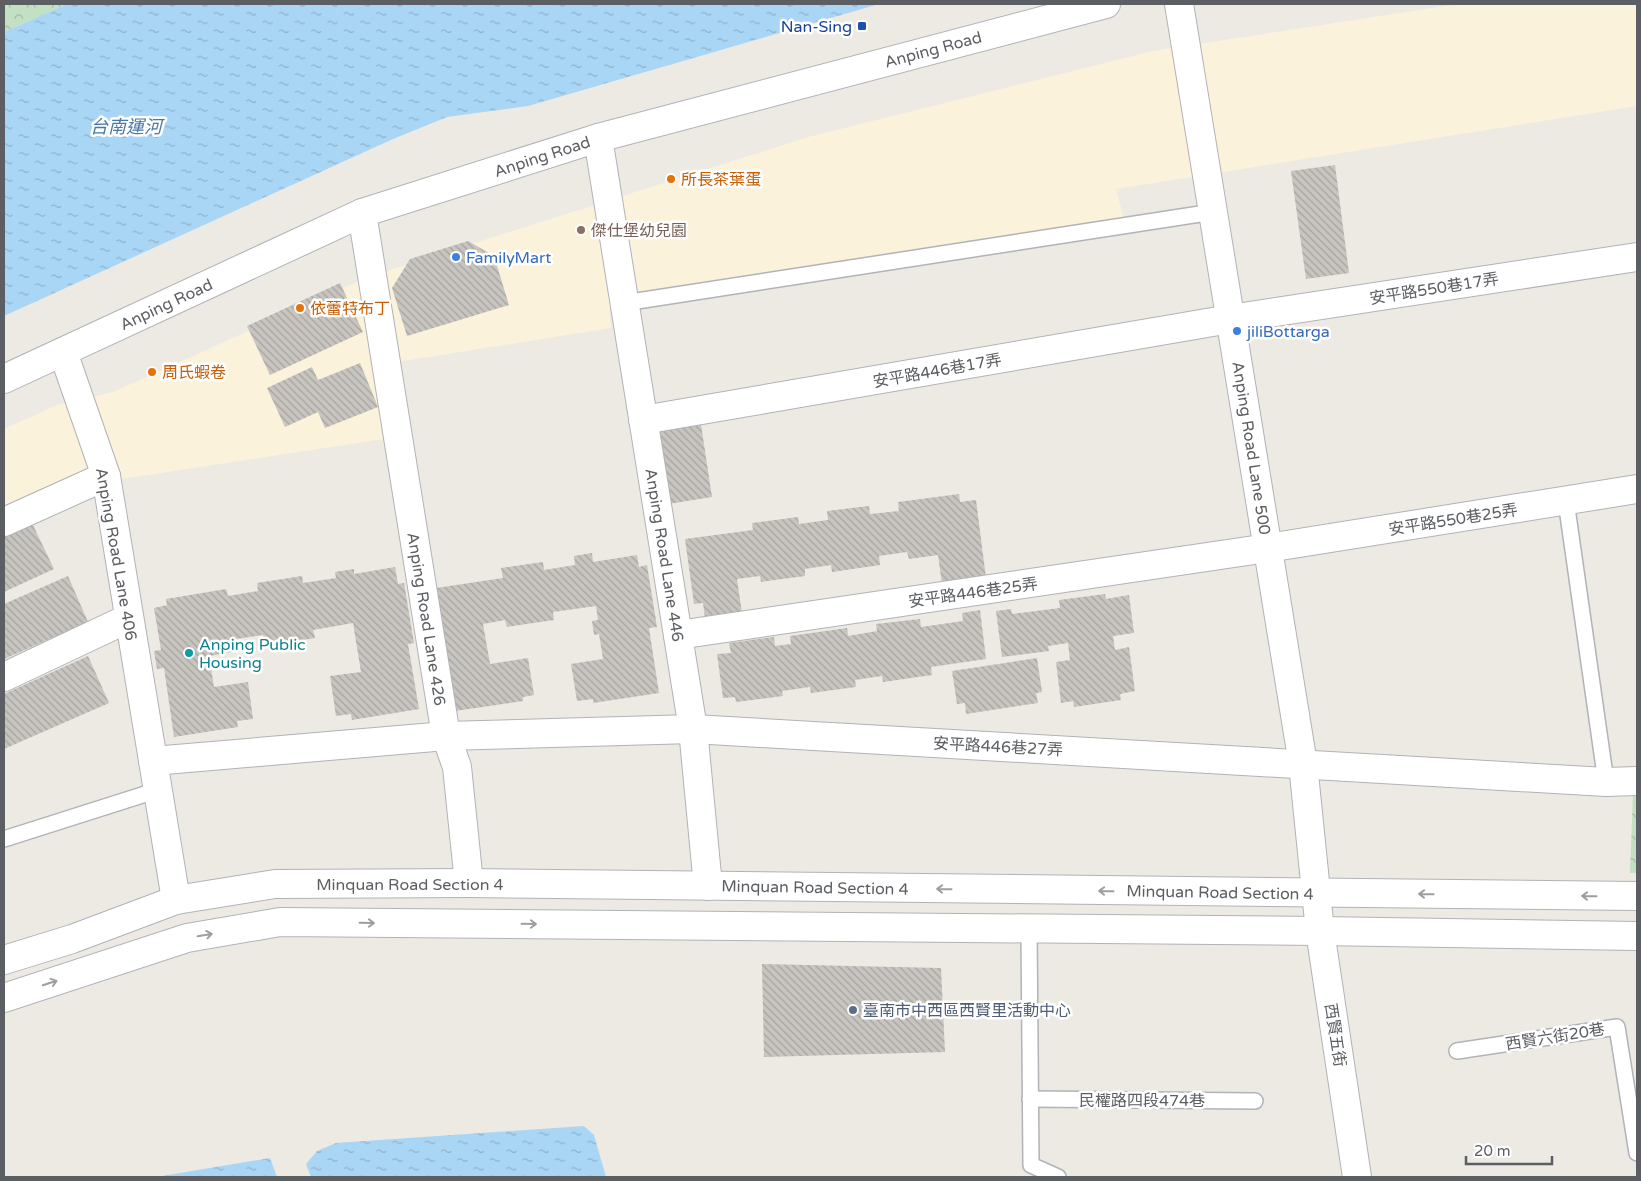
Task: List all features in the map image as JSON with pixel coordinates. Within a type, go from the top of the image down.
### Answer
[{"type":"street","name":"Anping Road","points":[[4,379],[362,213],[598,138],[1106,4]]},
{"type":"street","name":"Anping Road Lane 500","points":[[1179,4],[1303,764],[1316,893]]},
{"type":"street","name":"Anping Road Lane 446","points":[[598,138],[693,728],[708,886]]},
{"type":"street","name":"Anping Road Lane 426","points":[[362,213],[446,736],[457,767],[469,883]]},
{"type":"street","name":"安平路550巷17弄","points":[[1230,319],[1637,257]]},
{"type":"street","name":"安平路446巷17弄","points":[[643,420],[1230,319]]},
{"type":"street","name":"Anping Road Lane 406","points":[[63,352],[106,476],[176,900]]},
{"type":"street","points":[[4,522],[106,476]]},
{"type":"street","name":"安平路550巷25弄","points":[[1268,548],[1637,489]]},
{"type":"street","name":"安平路446巷25弄","points":[[678,635],[1268,548]]},
{"type":"street","points":[[4,677],[130,618]]},
{"type":"street","points":[[153,761],[446,736],[693,728]]},
{"type":"street","name":"安平路446巷27弄","points":[[693,728],[1606,782],[1637,781]]},
{"type":"street","name":"Minquan Road Section 4","points":[[4,960],[72,939],[176,900],[275,884],[469,883],[1637,896]]},
{"type":"street","name":"西賢五街","points":[[1316,893],[1320,931],[1358,1177]]},
{"type":"street","points":[[4,998],[187,938],[280,922],[1320,931],[1637,936]]},
{"type":"lane","points":[[624,303],[1213,212]]},
{"type":"lane","points":[[1566,501],[1606,782]]},
{"type":"lane","points":[[4,839],[158,790]]},
{"type":"lane","points":[[1029,929],[1031,1165],[1058,1177]]},
{"type":"lane","name":"西賢六街20巷","points":[[1457,1051],[1617,1027],[1637,1153]]},
{"type":"lane","name":"民權路四段474巷","points":[[1030,1099],[1255,1101]]},
{"type":"shaded area","points":[[1458,4],[1637,4],[1637,106],[1116,189],[1124,219],[609,309],[611,328],[372,366],[384,439],[76,486],[4,517],[4,429],[57,405],[113,392],[368,277],[808,137],[1153,51]]},
{"type":"green space","points":[[4,4],[67,4],[4,32]]},
{"type":"green space","points":[[1637,792],[1637,873],[1630,873],[1633,793]]},
{"type":"water","name":"台南運河","points":[[67,4],[879,4],[528,106],[447,117],[393,139],[4,316],[4,32]]},
{"type":"water","points":[[584,1126],[594,1135],[606,1177],[311,1177],[306,1164],[317,1151],[336,1143]]},
{"type":"water","points":[[270,1158],[277,1177],[156,1177]]},
{"type":"building","points":[[1335,165],[1349,273],[1306,279],[1291,171]]},
{"type":"building","points":[[468,241],[494,256],[509,305],[407,336],[392,288],[410,259]]},
{"type":"building","points":[[340,283],[363,332],[270,375],[247,326]]},
{"type":"building","points":[[360,363],[378,407],[325,428],[318,412],[285,427],[267,388],[312,367],[318,380]]},
{"type":"building","points":[[700,418],[712,497],[662,505],[650,426]]},
{"type":"building","points":[[959,494],[960,502],[976,500],[986,578],[942,584],[938,555],[909,559],[907,552],[879,556],[880,565],[832,572],[831,565],[805,569],[805,576],[761,582],[760,576],[737,579],[742,613],[705,618],[703,603],[694,604],[685,539],[753,530],[752,523],[798,517],[799,524],[828,520],[827,511],[869,506],[870,514],[899,511],[898,502]]},
{"type":"building","points":[[32,523],[54,569],[4,592],[4,536]]},
{"type":"building","points":[[592,553],[593,562],[637,555],[639,567],[647,565],[657,627],[649,628],[659,693],[593,703],[593,699],[577,701],[571,664],[603,659],[599,634],[594,635],[592,621],[598,620],[596,606],[553,612],[554,620],[507,627],[505,620],[483,624],[490,664],[528,658],[534,695],[523,697],[523,701],[455,711],[436,588],[503,578],[501,568],[543,562],[544,570],[575,565],[574,556]]},
{"type":"building","name":"Anping Public Housing","points":[[395,567],[398,584],[404,583],[414,643],[408,644],[419,709],[352,720],[351,714],[336,716],[330,676],[361,672],[353,623],[313,630],[315,638],[265,646],[263,635],[236,639],[238,651],[209,656],[214,687],[248,682],[253,719],[237,721],[238,727],[174,737],[164,668],[157,669],[154,651],[161,650],[154,608],[167,605],[166,599],[226,589],[228,596],[258,591],[257,583],[302,576],[303,583],[336,578],[335,572],[354,569],[354,574]]},
{"type":"building","points":[[68,576],[88,622],[4,659],[4,604]]},
{"type":"building","points":[[1105,594],[1106,599],[1129,595],[1134,633],[1113,636],[1115,650],[1129,647],[1135,691],[1120,694],[1121,700],[1074,707],[1073,701],[1061,703],[1056,662],[1070,660],[1068,643],[1048,646],[1049,651],[1002,657],[996,611],[1011,609],[1012,614],[1060,608],[1059,600]]},
{"type":"building","points":[[980,610],[986,659],[931,667],[932,675],[883,682],[882,676],[855,680],[856,687],[811,693],[810,687],[782,691],[783,696],[736,702],[735,697],[723,698],[717,654],[731,653],[729,643],[774,637],[775,646],[791,644],[790,636],[847,628],[848,636],[877,631],[876,624],[920,619],[921,627],[963,621],[962,613]]},
{"type":"building","points":[[88,656],[109,703],[4,749],[4,694]]},
{"type":"building","points":[[1037,658],[1042,692],[1036,693],[1038,703],[966,714],[965,703],[957,704],[952,671]]},
{"type":"building","name":"臺南市中西區西賢里活動中心","points":[[762,964],[941,968],[945,1052],[764,1057]]},
{"type":"place","name":"Nan-Sing","points":[[862,26]]},
{"type":"place","name":"所長茶葉蛋","points":[[671,179]]},
{"type":"place","name":"傑仕堡幼兒園","points":[[581,230]]},
{"type":"place","name":"FamilyMart","points":[[456,257]]},
{"type":"place","name":"依蕾特布丁","points":[[300,308]]},
{"type":"place","name":"jiliBottarga","points":[[1237,331]]},
{"type":"place","name":"周氏蝦卷","points":[[152,372]]},
{"type":"place","name":"Anping Public Housing","points":[[189,653]]},
{"type":"place","name":"臺南市中西區西賢里活動中心","points":[[853,1010]]}]
